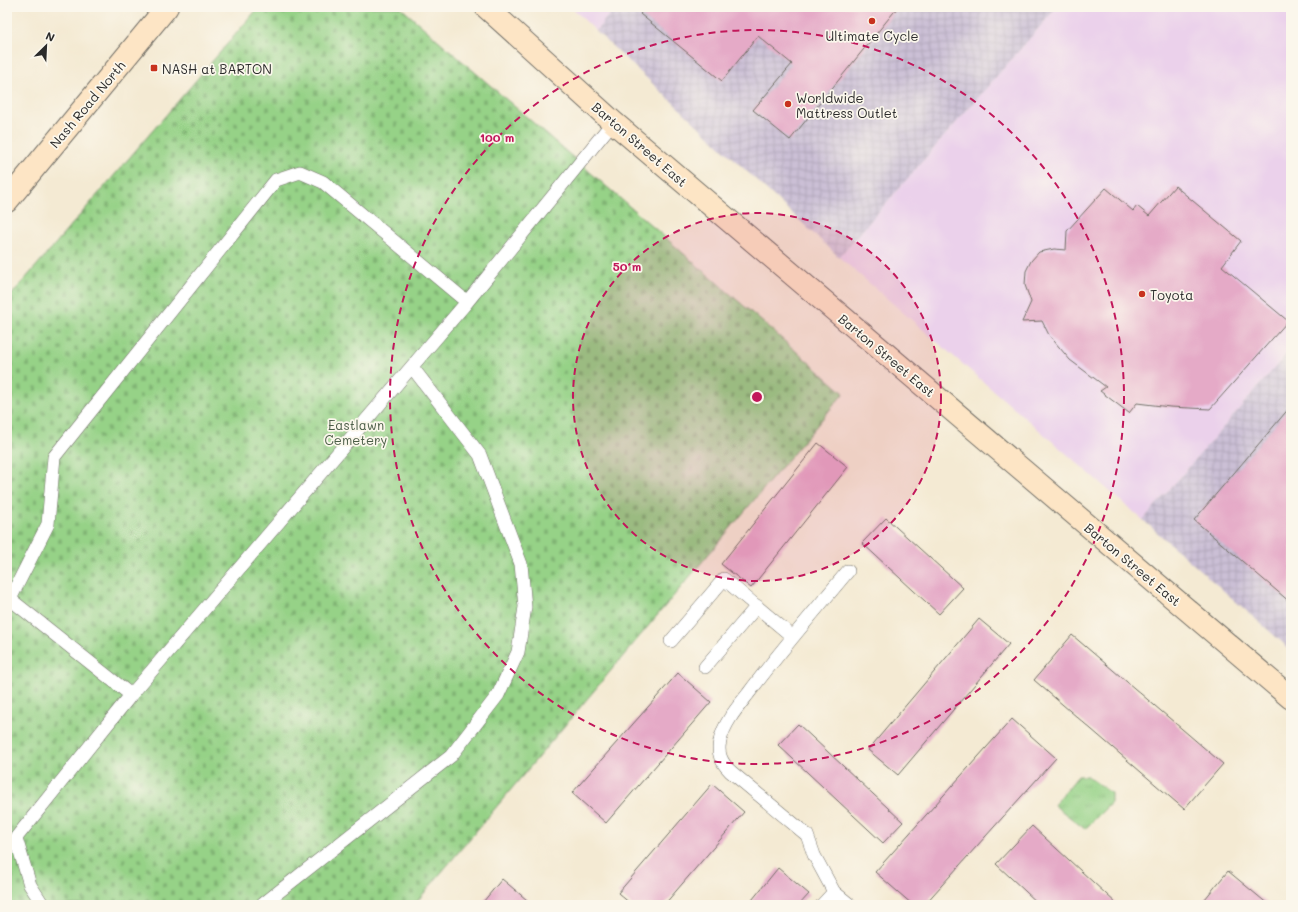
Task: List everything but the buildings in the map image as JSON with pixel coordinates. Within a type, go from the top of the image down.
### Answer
[{"type":"main road","name":"Nash Road North","points":[[7,201],[167,7]]},
{"type":"main road","name":"Barton Street East","points":[[486,7],[613,122],[1291,698]]},
{"type":"lane","points":[[7,849],[131,696],[467,302],[613,122]]},
{"type":"lane","points":[[131,696],[8,601],[48,524],[54,457],[276,180],[300,172],[322,182],[467,302]]},
{"type":"lane","points":[[262,905],[451,756],[498,695],[518,652],[525,607],[521,564],[480,455],[412,367]]},
{"type":"lane","points":[[848,571],[766,670],[730,719],[722,733],[718,750],[726,767],[807,835],[814,855],[834,892],[850,905]]},
{"type":"lane","points":[[671,641],[724,578],[793,637]]},
{"type":"lane","points":[[705,668],[757,606]]},
{"type":"lane","points":[[16,838],[30,885],[42,905]]},
{"type":"lane","points":[[822,905],[834,892]]},
{"type":"shaded area","points":[[571,7],[615,7],[596,31]]},
{"type":"shaded area","points":[[615,7],[1057,7],[839,257],[596,31]]},
{"type":"shaded area","points":[[1057,7],[1291,7],[1291,349],[1143,520],[839,257]]},
{"type":"shaded area","points":[[1291,349],[1291,650],[1143,520]]},
{"type":"green space","name":"Eastlawn Cemetery","points":[[259,7],[400,7],[844,393],[414,905],[7,905],[7,300]]},
{"type":"green space","points":[[1078,776],[1087,776],[1111,793],[1111,803],[1085,829],[1054,805]]},
{"type":"place","name":"Ultimate Cycle","points":[[872,21]]},
{"type":"place","name":"NASH at BARTON","points":[[154,68]]},
{"type":"place","name":"Worldwide Mattress Outlet","points":[[788,104]]},
{"type":"place","name":"Toyota","points":[[1142,294]]}]
